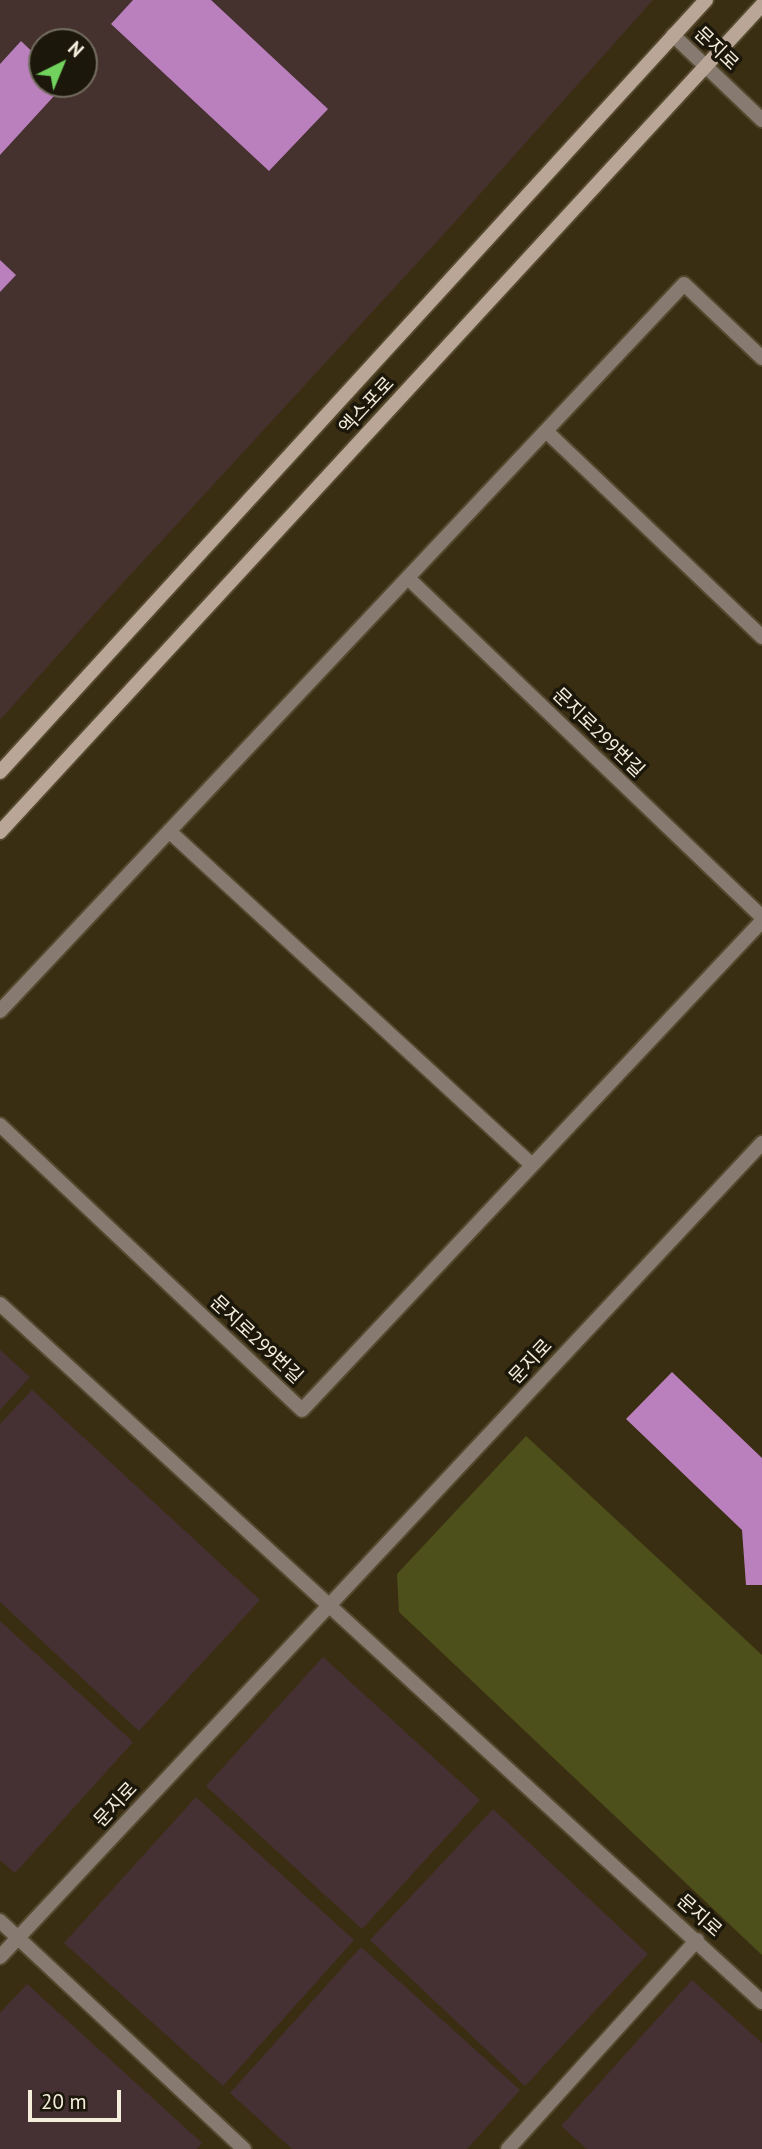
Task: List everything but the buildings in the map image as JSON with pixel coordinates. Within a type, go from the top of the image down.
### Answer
[{"type":"main road","name":"엑스포로","points":[[0,772],[706,0]]},
{"type":"main road","name":"엑스포로","points":[[0,832],[762,5]]},
{"type":"street","name":"문지로","points":[[673,36],[762,120]]},
{"type":"street","points":[[0,1011],[684,285],[762,358]]},
{"type":"street","points":[[546,431],[762,637]]},
{"type":"street","name":"문지로299번길","points":[[0,1125],[302,1410],[762,919],[408,578]]},
{"type":"street","points":[[169,831],[533,1164]]},
{"type":"street","name":"문지로","points":[[0,1957],[762,1143]]},
{"type":"street","name":"문지로","points":[[0,1304],[762,2002]]},
{"type":"street","points":[[0,1921],[244,2149]]},
{"type":"street","points":[[508,2149],[697,1940]]},
{"type":"shaded area","points":[[0,0],[653,0],[454,223],[0,720]]},
{"type":"shaded area","points":[[0,1350],[30,1377],[0,1410]]},
{"type":"shaded area","points":[[32,1390],[260,1600],[139,1731],[0,1602],[0,1424]]},
{"type":"shaded area","points":[[0,1621],[133,1742],[15,1873],[0,1860]]},
{"type":"shaded area","points":[[323,1657],[480,1800],[362,1929],[206,1786]]},
{"type":"shaded area","points":[[196,1797],[354,1940],[223,2086],[64,1943]]},
{"type":"shaded area","points":[[493,1809],[648,1954],[525,2086],[370,1940]]},
{"type":"shaded area","points":[[361,1947],[520,2090],[467,2149],[292,2149],[230,2093]]},
{"type":"shaded area","points":[[692,1980],[762,2043],[762,2149],[587,2149],[561,2126]]},
{"type":"shaded area","points":[[27,1984],[202,2143],[197,2149],[0,2149],[0,2013]]},
{"type":"green space","points":[[526,1436],[762,1655],[762,1955],[399,1612],[397,1574]]}]
